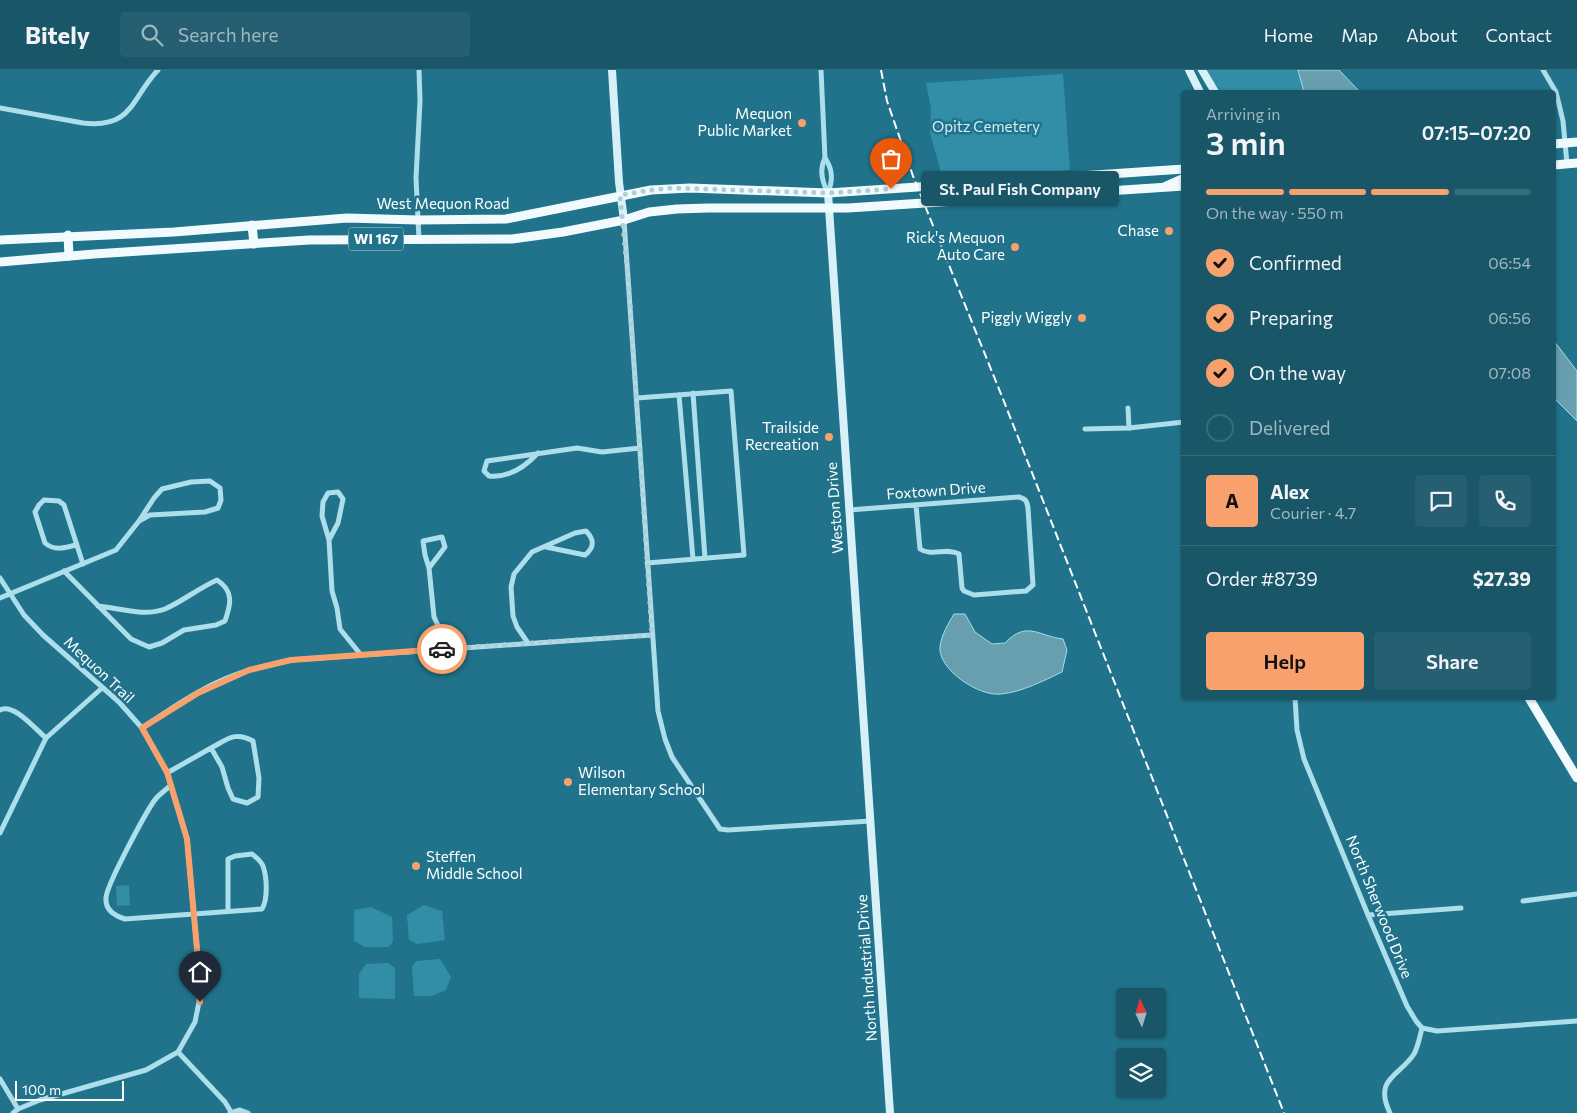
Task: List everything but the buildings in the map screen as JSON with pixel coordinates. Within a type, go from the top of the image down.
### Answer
[{"type":"main road","points":[[1556,144],[1577,142]]},
{"type":"main road","points":[[1556,165],[1577,163]]},
{"type":"main road","name":"West Mequon Road","points":[[0,240],[174,232],[347,218],[506,220],[651,190],[690,188],[828,193],[1181,169]]},
{"type":"main road","points":[[1031,179],[1032,196]]},
{"type":"main road","points":[[1181,179],[1171,182],[1168,187],[1181,189]]},
{"type":"main road","name":"WI 167","points":[[0,262],[338,239],[512,239],[563,232],[624,220],[649,212],[708,208],[828,209],[1181,186]]},
{"type":"main road","points":[[252,225],[254,244]]},
{"type":"main road","points":[[68,236],[69,256]]},
{"type":"main road","points":[[1530,700],[1577,778]]},
{"type":"street","points":[[0,108],[96,125],[109,122],[119,119],[134,105],[147,83],[158,70]]},
{"type":"street","points":[[418,70],[420,101],[416,169],[419,239]]},
{"type":"street","points":[[612,70],[658,711],[665,739],[672,757],[720,829],[871,821]]},
{"type":"street","points":[[820,70],[825,158],[822,182],[828,193]]},
{"type":"street","points":[[1189,70],[1199,90]]},
{"type":"street","points":[[1202,70],[1214,90]]},
{"type":"street","points":[[1543,70],[1555,90]]},
{"type":"street","points":[[1556,92],[1563,121],[1567,164]]},
{"type":"street","points":[[825,158],[831,169],[832,182],[828,193]]},
{"type":"street","name":"Weston Drive","points":[[828,193],[871,821]]},
{"type":"street","points":[[637,398],[731,391],[744,555],[647,563]]},
{"type":"street","points":[[693,393],[705,558]]},
{"type":"street","points":[[679,395],[692,559]]},
{"type":"street","points":[[1128,408],[1129,428]]},
{"type":"street","points":[[1085,429],[1129,428],[1181,422]]},
{"type":"street","points":[[538,453],[529,463],[500,477],[489,476],[484,471],[487,461],[538,453],[577,448],[602,452],[640,448]]},
{"type":"street","points":[[0,598],[116,550],[162,489],[191,482],[210,481],[220,488],[221,500],[218,508],[205,512],[150,515],[139,521]]},
{"type":"street","points":[[328,540],[338,523],[343,500],[338,492],[328,493],[323,502],[322,516],[328,540],[332,591],[340,629],[361,655]]},
{"type":"street","name":"Foxtown Drive","points":[[849,510],[1019,497],[1024,499],[1027,501],[1028,508],[1032,585],[1026,591],[974,595],[964,591],[962,588],[959,554],[952,552],[928,553],[920,549],[916,505]]},
{"type":"street","points":[[76,545],[57,548],[49,547],[45,543],[35,512],[44,500],[52,499],[59,501],[64,506],[83,564]]},
{"type":"street","points":[[528,643],[517,627],[513,616],[511,587],[514,574],[532,552],[575,533],[586,531],[592,537],[593,544],[590,551],[585,554],[546,547]]},
{"type":"street","points":[[429,568],[446,547],[442,537],[423,541],[429,568],[434,618],[450,649]]},
{"type":"street","points":[[64,570],[98,606],[131,639],[149,647],[162,643],[184,630],[216,625],[226,621],[230,608],[230,594],[224,585],[217,580],[164,609],[146,612],[98,606]]},
{"type":"street","name":"Mequon Trail","points":[[0,578],[24,615],[43,635],[119,702],[142,728],[167,772],[187,839],[200,982],[200,1002],[195,1022],[178,1052]]},
{"type":"street","points":[[142,728],[198,693],[249,670],[291,660],[652,635]]},
{"type":"street","points":[[0,833],[46,738],[102,688]]},
{"type":"street","name":"North Sherwood Drive","points":[[1295,700],[1297,730],[1304,759],[1407,1006],[1422,1028]]},
{"type":"street","points":[[0,710],[4,708],[15,710],[46,738]]},
{"type":"street","points":[[167,772],[211,748],[234,736],[243,736],[253,742],[259,778],[258,796],[247,802],[233,799],[222,767],[211,748]]},
{"type":"street","points":[[171,785],[154,801],[108,887],[107,906],[116,916],[125,919],[262,909],[266,903],[267,894],[263,866],[252,854],[235,856],[228,859],[228,911]]},
{"type":"street","name":"North Industrial Drive","points":[[871,821],[890,1113]]},
{"type":"street","points":[[1523,901],[1577,894]]},
{"type":"street","points":[[1368,915],[1461,908]]},
{"type":"street","points":[[1390,1113],[1385,1096],[1386,1086],[1394,1073],[1407,1063],[1415,1052],[1422,1028],[1437,1030],[1577,1021]]},
{"type":"street","points":[[0,1079],[16,1111],[40,1100],[146,1070],[178,1052],[225,1102],[231,1112],[240,1110],[248,1113]]},
{"type":"green space","points":[[1205,70],[1298,70],[1303,90],[1218,90]]},
{"type":"green space","name":"Opitz Cemetery","points":[[1063,74],[1070,170],[947,179],[942,176],[930,133],[931,108],[926,83]]},
{"type":"green space","points":[[129,885],[130,905],[117,906],[116,886]]},
{"type":"green space","points":[[424,905],[442,911],[445,940],[417,944],[409,940],[407,915]]},
{"type":"green space","points":[[371,907],[392,917],[393,941],[389,947],[365,947],[354,941],[354,910]]},
{"type":"green space","points":[[440,959],[451,977],[446,990],[432,996],[414,996],[412,967],[416,961]]},
{"type":"green space","points":[[388,963],[395,968],[395,999],[359,998],[359,974],[366,964]]},
{"type":"shaded area","points":[[1298,70],[1339,70],[1358,90],[1303,90]]},
{"type":"shaded area","points":[[1556,344],[1577,371],[1577,421],[1556,400]]},
{"type":"shaded area","points":[[954,614],[965,614],[975,632],[992,644],[1005,643],[1020,632],[1026,631],[1063,639],[1067,650],[1062,672],[1032,686],[1009,693],[992,694],[971,686],[952,672],[945,664],[941,655],[942,637]]},
{"type":"railway","points":[[881,70],[887,101],[913,176],[1003,399],[1284,1113]]},
{"type":"way so far","points":[[442,649],[652,635],[624,220],[620,195],[672,188],[828,193],[891,189]]},
{"type":"place","name":"Mequon Public Market","points":[[802,123]]},
{"type":"place","name":"St. Paul Fish Company","points":[[891,189]]},
{"type":"place","name":"Chase","points":[[1169,231]]},
{"type":"place","name":"Rick's Mequon Auto Care","points":[[1015,247]]},
{"type":"place","name":"Piggly Wiggly","points":[[1082,318]]},
{"type":"place","name":"Trailside Recreation","points":[[829,437]]},
{"type":"place","name":"Wilson Elementary School","points":[[568,782]]},
{"type":"place","name":"Steffen Middle School","points":[[416,866]]},
{"type":"route","points":[[200,1002],[200,982],[187,839],[167,772],[142,728],[182,701],[213,684],[249,670],[291,660],[442,649]]}]
